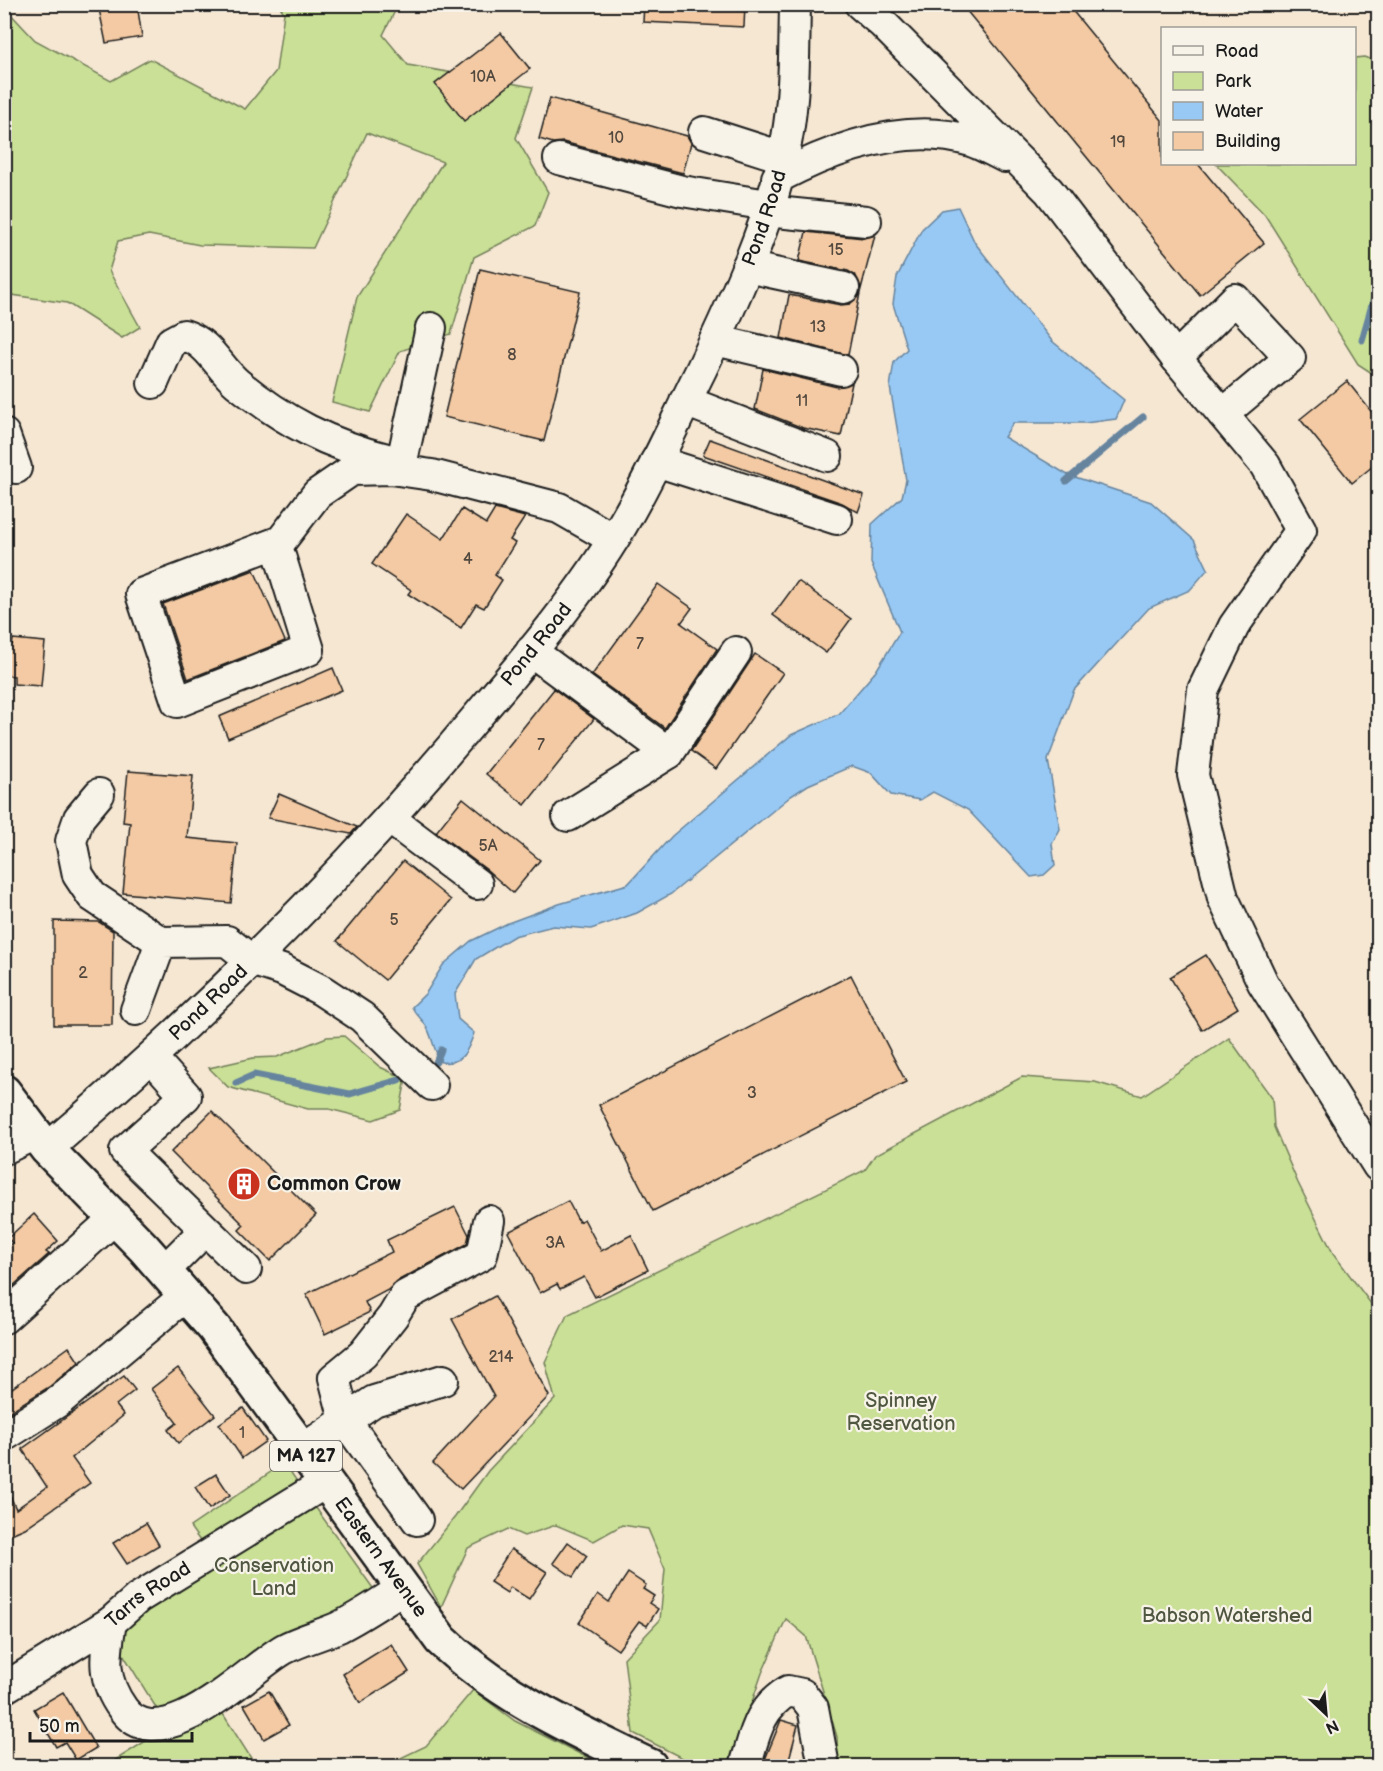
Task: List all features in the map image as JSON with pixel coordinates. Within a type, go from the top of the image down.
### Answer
[{"type":"main road","name":"Eastern Avenue","points":[[7,1100],[41,1142],[164,1271],[214,1328],[441,1640],[464,1662],[497,1686],[567,1726],[650,1767]]},
{"type":"street","name":"Pond Road","points":[[4,1149],[41,1142],[152,1058],[250,960],[389,818],[450,750],[559,616],[613,539],[656,461],[715,340],[747,267],[773,188],[794,90],[795,4]]},
{"type":"street","points":[[860,4],[883,24],[1049,191],[1176,358],[1265,465],[1301,530],[1234,626],[1203,690],[1193,775],[1222,898],[1263,983],[1378,1166]]},
{"type":"street","points":[[705,132],[773,188],[866,221]]},
{"type":"street","points":[[559,159],[682,191],[773,188],[809,161],[866,142],[919,134],[971,141],[1020,164]]},
{"type":"street","points":[[747,267],[844,288]]},
{"type":"street","points":[[1176,358],[1235,299],[1290,358],[1223,414]]},
{"type":"street","points":[[401,466],[431,328]]},
{"type":"street","points":[[153,383],[171,342],[184,335],[210,351],[235,381],[279,415],[344,448],[432,476],[559,508],[613,539]]},
{"type":"street","points":[[715,340],[841,370]]},
{"type":"street","points":[[685,401],[827,456]]},
{"type":"street","points":[[4,434],[16,468]]},
{"type":"street","points":[[656,461],[837,519]]},
{"type":"street","points":[[276,543],[309,650],[177,702],[141,594],[281,541],[317,494],[352,470],[401,466]]},
{"type":"street","points":[[531,651],[669,753]]},
{"type":"street","points":[[568,816],[669,753],[736,652]]},
{"type":"street","points":[[99,794],[79,818],[71,840],[78,874],[92,896],[161,942],[227,941],[250,960],[292,975],[362,1017],[432,1085]]},
{"type":"street","points":[[389,818],[477,884]]},
{"type":"street","points":[[136,1010],[161,942]]},
{"type":"street","points":[[152,1058],[186,1096],[125,1151],[204,1231],[246,1269]]},
{"type":"street","points":[[4,1318],[114,1218]]},
{"type":"street","points":[[417,1520],[345,1420],[334,1378],[363,1354],[393,1316],[405,1296],[482,1255],[489,1221]]},
{"type":"street","points":[[164,1271],[204,1231]]},
{"type":"street","points":[[4,1436],[59,1401],[185,1296]]},
{"type":"street","points":[[302,1450],[374,1401],[443,1380]]},
{"type":"street","name":"Tarrs Road","points":[[4,1688],[111,1622],[138,1598],[325,1483]]},
{"type":"street","points":[[111,1622],[106,1675],[114,1697],[127,1714],[144,1724],[170,1722],[195,1713],[284,1649],[338,1628],[402,1589]]},
{"type":"street","points":[[746,1763],[763,1712],[773,1700],[788,1691],[802,1694],[813,1708],[825,1767]]},
{"type":"green space","points":[[279,5],[398,5],[383,35],[408,65],[533,87],[516,138],[548,192],[535,226],[474,257],[451,334],[400,351],[370,412],[332,402],[357,297],[443,162],[367,133],[313,248],[200,245],[149,235],[118,241],[109,271],[140,327],[122,338],[67,303],[5,294],[5,8],[35,40],[111,81],[150,59],[245,109],[276,71],[284,13]]},
{"type":"green space","points":[[1364,57],[1378,62],[1378,377],[1358,364],[1265,215],[1217,165],[1356,165],[1356,58]]},
{"type":"green space","points":[[344,1036],[380,1067],[406,1079],[400,1110],[373,1120],[329,1109],[308,1109],[228,1087],[209,1068],[253,1058],[277,1057],[327,1037]]},
{"type":"green space","name":"Spinney Reservation","points":[[1229,1038],[1272,1098],[1274,1127],[1298,1183],[1333,1253],[1378,1313],[1378,1766],[838,1766],[837,1737],[806,1636],[786,1619],[762,1673],[730,1766],[698,1766],[633,1733],[624,1658],[660,1620],[665,1569],[648,1529],[622,1525],[594,1541],[556,1525],[524,1536],[508,1529],[468,1548],[441,1607],[417,1564],[488,1471],[555,1399],[545,1362],[567,1315],[865,1170],[875,1155],[1022,1077],[1095,1082],[1142,1096]]},
{"type":"green space","name":"Conservation Land","points":[[284,1463],[380,1598],[216,1703],[256,1766],[106,1766],[168,1727],[99,1615],[205,1548],[190,1527]]},
{"type":"green space","points":[[473,1690],[515,1721],[604,1766],[384,1766],[426,1746]]},
{"type":"water","points":[[958,207],[975,243],[1052,341],[1124,400],[1116,419],[1085,423],[1013,423],[1004,437],[1066,474],[1151,502],[1194,540],[1208,569],[1190,590],[1149,608],[1074,690],[1048,760],[1060,829],[1052,844],[1055,865],[1044,875],[1031,877],[968,810],[933,792],[920,800],[891,795],[871,773],[852,766],[808,785],[791,796],[671,894],[637,913],[591,929],[553,926],[514,936],[476,959],[455,994],[458,1019],[474,1033],[469,1046],[459,1059],[441,1062],[428,1030],[412,1007],[426,993],[443,965],[471,941],[508,923],[559,904],[628,884],[672,836],[791,735],[839,714],[876,671],[900,632],[871,563],[872,524],[902,497],[906,480],[890,387],[894,362],[907,349],[893,304],[897,277],[922,229],[942,210]]},
{"type":"building","points":[[98,4],[137,4],[142,37],[106,43]]},
{"type":"building","points":[[644,4],[745,4],[744,27],[643,22]]},
{"type":"building","points":[[961,4],[1067,4],[1161,119],[1161,165],[1199,165],[1264,243],[1200,295]]},
{"type":"building","points":[[501,33],[530,69],[464,121],[435,84]]},
{"type":"building","points":[[550,98],[687,136],[691,143],[683,173],[563,142],[553,143],[539,139]]},
{"type":"building","points":[[806,232],[864,238],[875,235],[861,289],[856,276],[848,271],[799,261]]},
{"type":"building","points":[[480,269],[580,292],[544,441],[444,417]]},
{"type":"building","points":[[860,293],[848,355],[781,338],[789,295],[841,305],[850,304]]},
{"type":"building","points":[[763,369],[837,387],[852,383],[841,436],[803,428],[755,409]]},
{"type":"building","points":[[1347,381],[1378,420],[1378,462],[1352,483],[1300,419]]},
{"type":"building","points":[[710,439],[864,495],[858,512],[842,503],[703,455]]},
{"type":"building","points":[[462,509],[486,524],[495,509],[525,517],[510,540],[515,543],[495,575],[502,580],[484,608],[476,604],[461,628],[408,594],[411,590],[372,564],[406,514],[443,539]]},
{"type":"building","points":[[254,570],[285,641],[188,679],[163,604]]},
{"type":"building","points":[[798,581],[851,619],[826,653],[773,615]]},
{"type":"building","points":[[658,584],[692,608],[681,623],[717,649],[665,728],[592,675]]},
{"type":"building","points":[[13,639],[45,642],[41,686],[14,684],[14,676],[4,675],[4,644],[12,645]]},
{"type":"building","points":[[755,654],[783,673],[716,769],[691,751]]},
{"type":"building","points":[[333,668],[342,690],[228,738],[219,717]]},
{"type":"building","points":[[554,689],[594,719],[525,805],[486,774]]},
{"type":"building","points":[[128,771],[193,776],[187,838],[237,843],[231,903],[123,893],[130,823],[123,822]]},
{"type":"building","points":[[279,794],[357,827],[351,834],[268,818]]},
{"type":"building","points":[[463,798],[540,860],[513,893],[487,870],[436,832]]},
{"type":"building","points":[[403,861],[451,900],[385,980],[337,941]]},
{"type":"building","points":[[54,921],[99,922],[113,931],[112,1025],[54,1025]]},
{"type":"building","points":[[1206,955],[1238,1008],[1202,1030],[1170,977]]},
{"type":"building","points":[[851,975],[906,1082],[653,1211],[599,1105]]},
{"type":"building","name":"Common Crow","points":[[212,1111],[316,1215],[270,1261],[239,1230],[244,1225],[171,1152]]},
{"type":"building","points":[[568,1201],[579,1222],[584,1219],[601,1251],[631,1235],[648,1270],[595,1297],[584,1277],[560,1289],[557,1284],[540,1293],[508,1232]]},
{"type":"building","points":[[455,1207],[469,1235],[467,1244],[397,1281],[388,1290],[365,1302],[370,1312],[325,1334],[306,1294],[392,1252],[387,1240]]},
{"type":"building","points":[[34,1214],[58,1241],[46,1252],[49,1254],[4,1294],[4,1250],[12,1243],[8,1238]]},
{"type":"building","points":[[495,1296],[549,1396],[461,1489],[433,1463],[494,1397],[452,1319]]},
{"type":"building","points":[[69,1347],[79,1362],[49,1387],[4,1415],[4,1394]]},
{"type":"building","points":[[178,1368],[215,1415],[178,1443],[168,1430],[177,1423],[151,1389]]},
{"type":"building","points":[[124,1376],[135,1390],[116,1405],[124,1415],[72,1458],[90,1483],[25,1528],[4,1537],[4,1482],[16,1509],[47,1487],[22,1449]]},
{"type":"building","points":[[243,1408],[266,1441],[242,1458],[219,1424]]},
{"type":"building","points":[[216,1474],[230,1495],[209,1509],[195,1487]]},
{"type":"building","points":[[146,1523],[159,1545],[127,1564],[113,1543]]},
{"type":"building","points":[[568,1542],[587,1556],[573,1577],[553,1563]]},
{"type":"building","points":[[511,1549],[547,1572],[529,1599],[510,1587],[507,1593],[490,1582]]},
{"type":"building","points":[[628,1573],[646,1585],[643,1589],[654,1596],[649,1603],[658,1609],[647,1626],[639,1621],[618,1650],[579,1623],[598,1594],[609,1602]]},
{"type":"building","points":[[391,1644],[409,1672],[360,1703],[343,1674]]},
{"type":"building","points":[[269,1691],[289,1725],[264,1739],[244,1705]]},
{"type":"building","points":[[63,1692],[96,1748],[76,1760],[65,1742],[56,1747],[34,1709]]},
{"type":"building","points":[[781,1720],[798,1725],[787,1767],[764,1762]]},
{"type":"waterway","points":[[1362,340],[1378,284]]},
{"type":"waterway","points":[[1066,481],[1143,417]]},
{"type":"waterway","points":[[436,1062],[441,1050]]},
{"type":"waterway","points":[[236,1083],[254,1075],[350,1094],[399,1080]]},
{"type":"place","name":"Common Crow","points":[[244,1184]]},
{"type":"park label","name":"Babson Watershed","points":[[1227,1616]]}]
